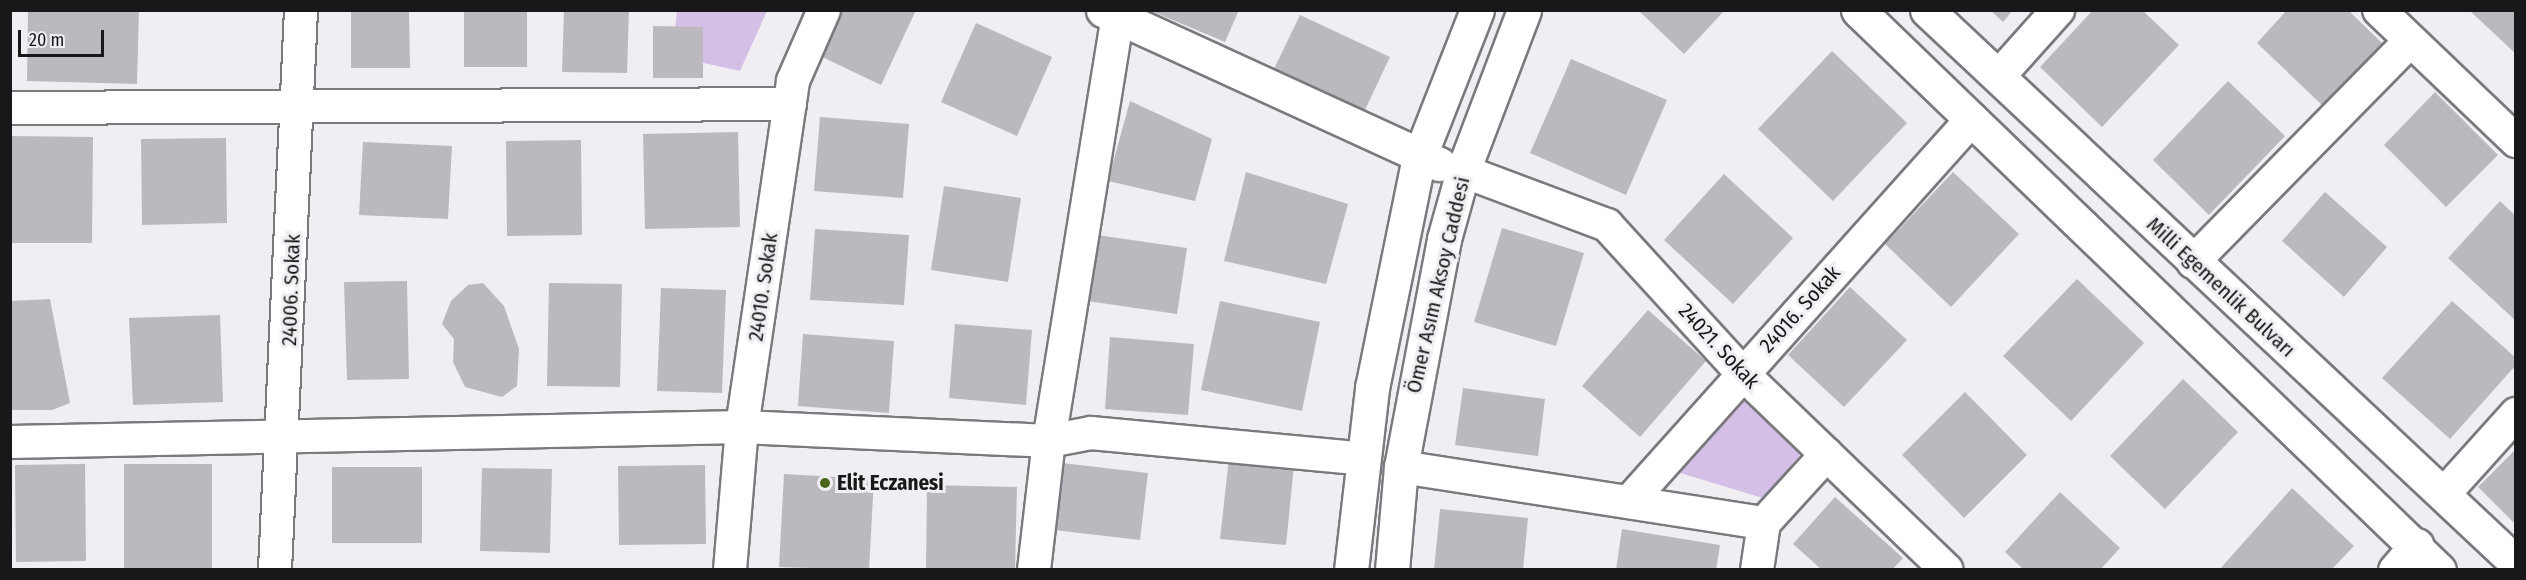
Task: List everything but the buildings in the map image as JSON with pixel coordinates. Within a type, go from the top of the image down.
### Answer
[{"type":"main road","name":"Ömer Asım Aksoy Caddesi","points":[[1351,570],[1372,388],[1419,158],[1477,10]]},
{"type":"main road","name":"Ömer Asım Aksoy Caddesi","points":[[1392,570],[1401,467],[1444,239],[1463,171],[1524,10]]},
{"type":"main road","points":[[1858,10],[2417,545],[2439,570]]},
{"type":"main road","name":"Milli Egemenlik Bulvarı","points":[[1927,10],[2516,563]]},
{"type":"main road","points":[[1113,13],[1419,158],[1463,171]]},
{"type":"main road","points":[[2395,570],[2417,545]]},
{"type":"street","name":"24006. Sokak","points":[[275,570],[284,440],[301,10]]},
{"type":"street","name":"24010. Sokak","points":[[730,570],[742,428],[793,81],[824,10]]},
{"type":"street","points":[[1999,76],[2058,10]]},
{"type":"street","points":[[2384,12],[2410,41],[2516,141]]},
{"type":"street","points":[[1034,570],[1049,441],[1113,13]]},
{"type":"street","points":[[2193,262],[2410,41]]},
{"type":"street","points":[[10,108],[790,104]]},
{"type":"street","name":"24016. Sokak","points":[[1629,502],[1742,373],[1972,119]]},
{"type":"street","name":"24021. Sokak","points":[[1463,171],[1607,225],[1742,373],[1947,570]]},
{"type":"street","points":[[2444,494],[2516,414]]},
{"type":"street","points":[[10,442],[284,440],[742,428],[1049,441],[1091,433],[1364,459]]},
{"type":"street","points":[[1756,570],[1764,523],[1827,454]]},
{"type":"street","points":[[1401,467],[1764,523]]},
{"type":"shaded area","points":[[677,11],[767,11],[740,71],[672,56]]},
{"type":"shaded area","points":[[1743,393],[1801,453],[1766,499],[1677,472]]},
{"type":"place","name":"Elit Eczanesi","points":[[825,483]]}]
